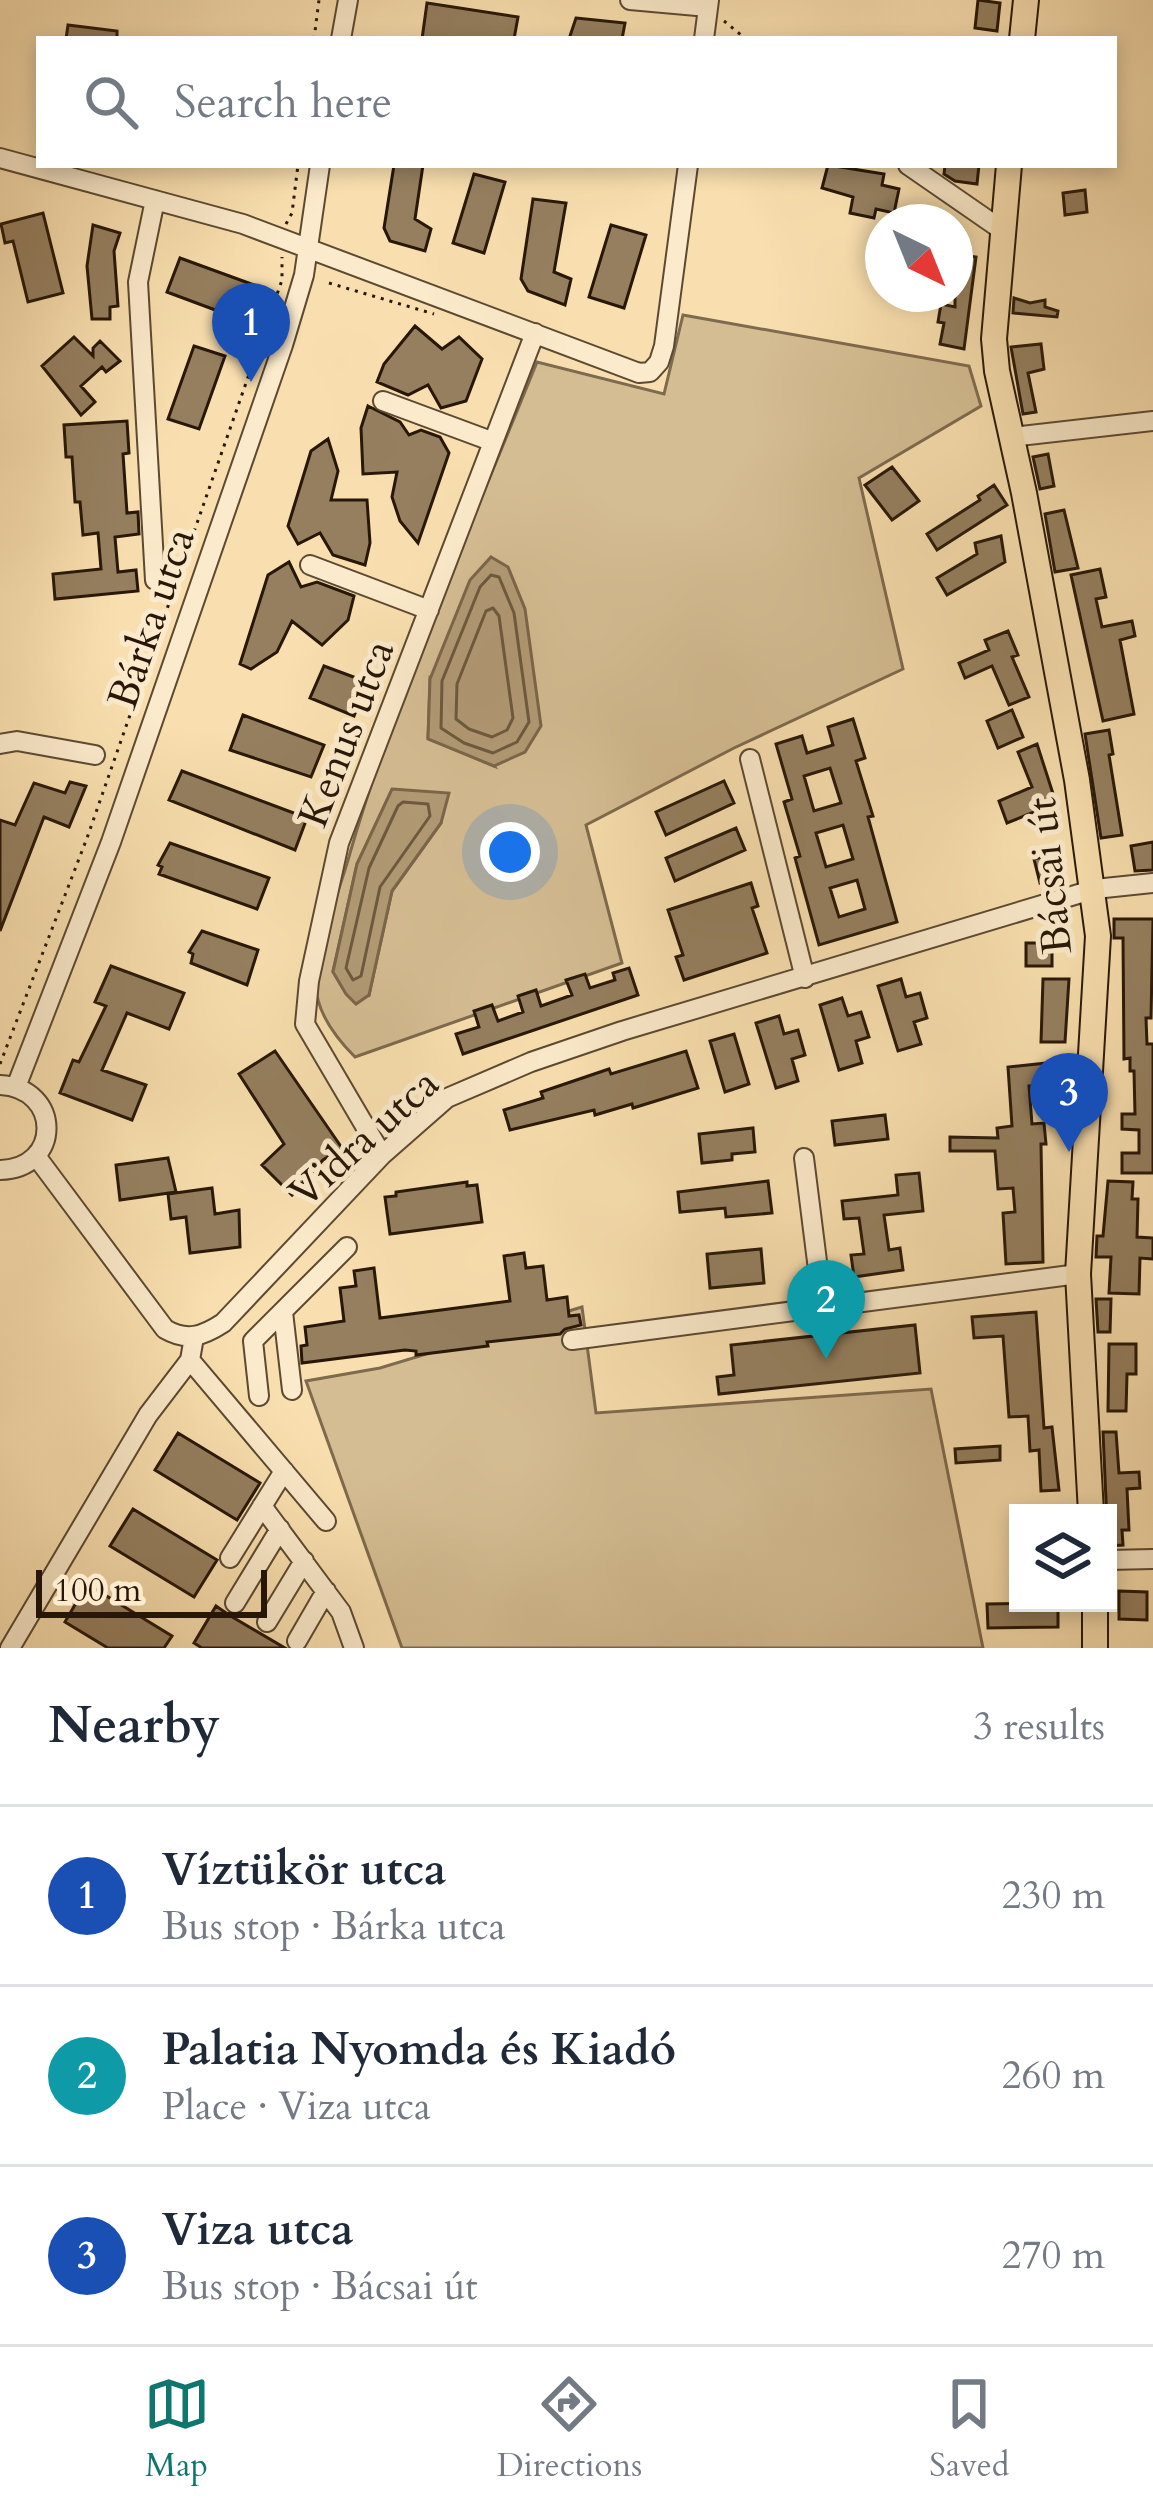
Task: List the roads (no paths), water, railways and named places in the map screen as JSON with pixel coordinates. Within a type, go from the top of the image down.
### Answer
[{"type":"main road","points":[[1022,36],[1026,0]]},
{"type":"main road","name":"Bácsai út","points":[[1009,168],[994,339],[1095,890],[1098,982],[1078,1274],[1091,1504]]},
{"type":"main road","points":[[1095,1612],[1095,1648]]},
{"type":"street","points":[[342,36],[348,0]]},
{"type":"street","points":[[630,0],[708,4],[704,36]]},
{"type":"street","points":[[0,158],[36,168]]},
{"type":"street","points":[[37,168],[282,238],[624,369],[650,372],[659,362],[669,322],[688,168]]},
{"type":"street","name":"Bárka utca","points":[[8,1086],[111,842],[283,345],[309,248],[320,168]]},
{"type":"street","points":[[912,168],[1002,230]]},
{"type":"street","points":[[155,200],[139,282],[155,580]]},
{"type":"street","name":"Kenus utca","points":[[382,1155],[305,1024],[309,981],[339,843],[535,333]]},
{"type":"street","points":[[383,401],[491,441]]},
{"type":"street","points":[[1012,437],[1153,421]]},
{"type":"street","points":[[310,565],[429,610]]},
{"type":"street","points":[[0,744],[17,741],[95,755]]},
{"type":"street","points":[[750,759],[805,978]]},
{"type":"street","name":"Vidra utca","points":[[194,1337],[223,1323],[382,1155],[447,1098],[531,1062],[805,978],[1095,890],[1153,883]]},
{"type":"street","points":[[0,1170],[20,1167],[36,1156],[46,1138],[44,1112],[28,1092],[8,1086]]},
{"type":"street","points":[[10,1648],[148,1414],[190,1360],[194,1337],[165,1329],[36,1156]]},
{"type":"street","points":[[803,1158],[823,1309]]},
{"type":"street","points":[[259,1396],[253,1342],[347,1247]]},
{"type":"street","points":[[572,1340],[1078,1274]]},
{"type":"street","points":[[267,1276],[288,1306],[292,1390]]},
{"type":"street","points":[[190,1360],[326,1521]]},
{"type":"street","points":[[230,1558],[284,1472]]},
{"type":"street","points":[[262,1506],[341,1612],[351,1645]]},
{"type":"street","points":[[235,1603],[280,1529]]},
{"type":"street","points":[[1117,1559],[1153,1559]]},
{"type":"street","points":[[267,1622],[304,1561]]},
{"type":"street","points":[[297,1641],[326,1591]]},
{"type":"water","points":[[491,557],[508,567],[525,609],[541,726],[525,752],[494,766],[428,739],[430,679],[470,580]]},
{"type":"water","points":[[392,789],[449,793],[441,823],[392,891],[369,995],[356,1004],[333,972],[357,864]]},
{"type":"place","name":"Víztükör utca","points":[[251,382]]},
{"type":"place","name":"Viza utca","points":[[1069,1152]]},
{"type":"place","name":"Palatia Nyomda és Kiadó","points":[[826,1359]]}]
